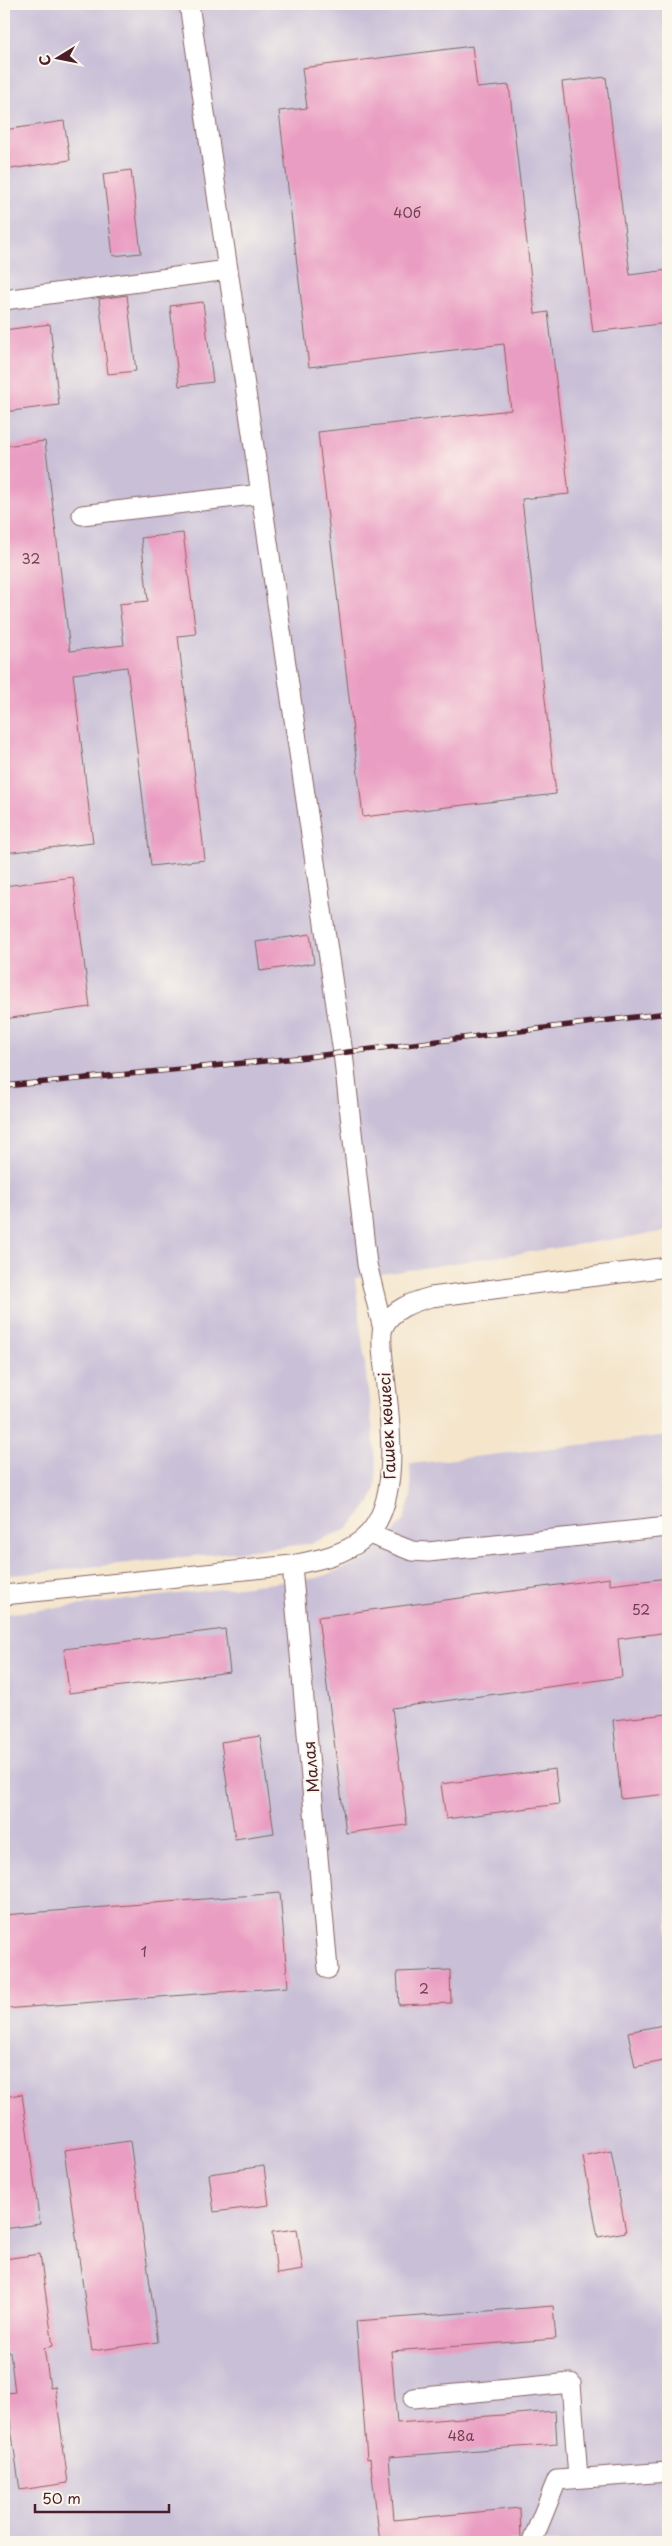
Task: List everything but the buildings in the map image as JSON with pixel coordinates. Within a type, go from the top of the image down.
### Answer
[{"type":"street","name":"Гашек көшесі","points":[[4,1595],[292,1565],[323,1558],[343,1550],[369,1534],[383,1512],[392,1471],[382,1348],[383,1329],[367,1264],[343,1052],[189,4]]},
{"type":"street","points":[[4,300],[228,270]]},
{"type":"street","points":[[82,515],[261,494]]},
{"type":"street","points":[[383,1329],[392,1316],[408,1304],[431,1297],[668,1268]]},
{"type":"street","points":[[369,1534],[412,1551],[428,1552],[668,1527]]},
{"type":"street","name":"Малая","points":[[292,1565],[328,1970]]},
{"type":"street","points":[[413,2398],[571,2383],[578,2478]]},
{"type":"street","points":[[532,2542],[557,2480],[668,2472]]},
{"type":"shaded area","points":[[4,4],[668,4],[668,1231],[355,1278],[377,1468],[375,1490],[370,1503],[348,1529],[308,1544],[4,1576]]},
{"type":"shaded area","points":[[668,1435],[668,2542],[4,2542],[4,1614],[317,1578],[363,1561],[385,1543],[403,1521],[411,1497],[410,1464]]},
{"type":"railway","points":[[4,1086],[307,1057],[668,1013]]}]
